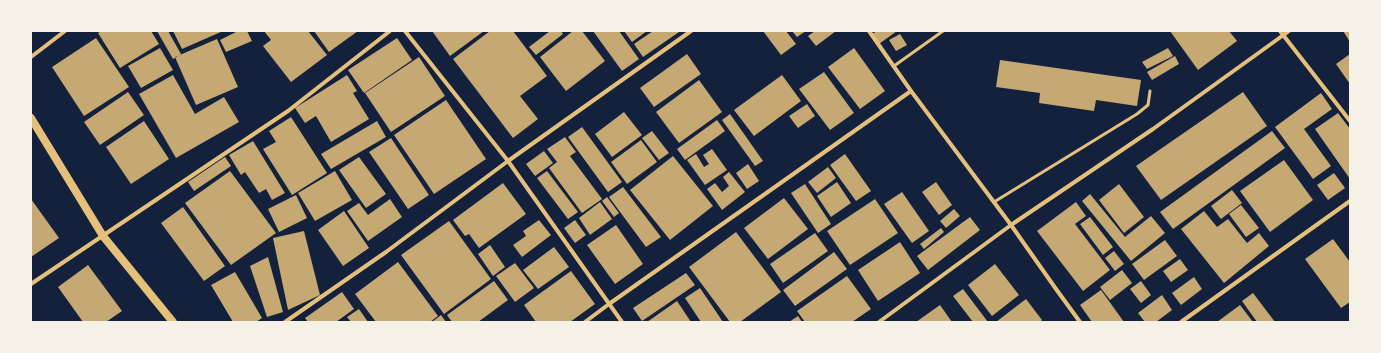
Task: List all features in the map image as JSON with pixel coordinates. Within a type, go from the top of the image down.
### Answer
[{"type":"main road","points":[[31,118],[104,236],[173,322]]},
{"type":"street","points":[[31,56],[65,31]]},
{"type":"street","points":[[31,284],[288,111],[390,31]]},
{"type":"street","points":[[405,31],[508,161],[622,322]]},
{"type":"street","points":[[285,322],[386,252],[508,161],[691,31]]},
{"type":"street","points":[[869,31],[911,91],[1011,225],[1080,322]]},
{"type":"street","points":[[1280,31],[1350,120]]},
{"type":"street","points":[[878,322],[1011,225],[1153,129],[1289,31]]},
{"type":"street","points":[[585,322],[911,91]]},
{"type":"street","points":[[1181,322],[1350,201]]},
{"type":"lane","points":[[894,66],[943,31]]},
{"type":"lane","points":[[994,202],[1137,114],[1148,104],[1150,91]]},
{"type":"building","points":[[102,31],[151,31],[159,44],[120,68],[98,33]]},
{"type":"building","points":[[157,31],[168,31],[181,54],[173,59]]},
{"type":"building","points":[[173,31],[223,31],[182,49]]},
{"type":"building","points":[[238,31],[247,31],[252,41],[226,52],[220,40]]},
{"type":"building","points":[[264,31],[308,31],[327,55],[291,82],[263,46],[271,40]]},
{"type":"building","points":[[314,31],[358,31],[329,52]]},
{"type":"building","points":[[432,31],[484,31],[450,56]]},
{"type":"building","points":[[490,31],[513,31],[547,76],[520,96],[538,119],[513,138],[453,59]]},
{"type":"building","points":[[550,31],[561,31],[563,34],[536,55],[529,47]]},
{"type":"building","points":[[573,31],[582,31],[605,61],[566,91],[540,57]]},
{"type":"building","points":[[593,31],[619,31],[639,59],[622,71]]},
{"type":"building","points":[[624,31],[647,31],[632,42]]},
{"type":"building","points":[[653,31],[679,32],[643,57],[634,44]]},
{"type":"building","points":[[763,31],[786,31],[796,44],[781,55]]},
{"type":"building","points":[[792,31],[806,31],[797,37]]},
{"type":"building","points":[[815,31],[836,31],[816,46],[808,36]]},
{"type":"building","points":[[877,31],[897,31],[879,44],[872,34]]},
{"type":"building","points":[[1170,31],[1229,31],[1237,41],[1198,70]]},
{"type":"building","points":[[1343,31],[1350,31],[1350,42]]},
{"type":"building","points":[[900,34],[907,45],[896,51],[889,40]]},
{"type":"building","points":[[96,38],[129,87],[84,116],[52,67]]},
{"type":"building","points":[[397,38],[412,60],[364,93],[348,70]]},
{"type":"building","points":[[217,39],[238,87],[196,105],[175,57]]},
{"type":"building","points":[[160,48],[173,70],[141,88],[128,66]]},
{"type":"building","points":[[854,48],[885,91],[860,109],[828,67]]},
{"type":"building","points":[[1168,48],[1173,56],[1147,69],[1142,62]]},
{"type":"building","points":[[687,54],[701,74],[654,107],[640,88]]},
{"type":"building","points":[[1350,54],[1350,84],[1336,64]]},
{"type":"building","points":[[1175,56],[1179,64],[1152,80],[1147,72]]},
{"type":"building","points":[[419,57],[445,96],[391,132],[365,93]]},
{"type":"building","points":[[1000,60],[1141,80],[1137,106],[1096,100],[1094,111],[1039,103],[1040,93],[996,87]]},
{"type":"building","points":[[824,72],[854,113],[830,130],[799,89]]},
{"type":"building","points":[[173,75],[195,114],[224,97],[239,122],[176,158],[139,94]]},
{"type":"building","points":[[347,75],[357,91],[353,93],[369,119],[331,142],[316,116],[305,123],[295,108]]},
{"type":"building","points":[[782,75],[801,101],[754,136],[734,110]]},
{"type":"building","points":[[699,80],[722,112],[679,143],[656,112]]},
{"type":"building","points":[[128,92],[144,115],[100,145],[84,122]]},
{"type":"building","points":[[1243,92],[1267,126],[1161,200],[1136,166]]},
{"type":"building","points":[[1321,93],[1332,109],[1304,129],[1331,166],[1313,179],[1275,127]]},
{"type":"building","points":[[446,100],[486,159],[434,194],[394,135]]},
{"type":"building","points":[[807,104],[815,116],[798,128],[789,116]]},
{"type":"building","points":[[624,112],[642,135],[612,157],[595,134]]},
{"type":"building","points":[[1338,113],[1350,129],[1350,179],[1315,129]]},
{"type":"building","points":[[730,114],[763,161],[755,166],[722,120]]},
{"type":"building","points":[[291,117],[327,173],[292,195],[263,149],[276,142],[269,131]]},
{"type":"building","points":[[717,120],[725,131],[685,160],[677,149]]},
{"type":"building","points":[[144,121],[169,159],[131,184],[106,147]]},
{"type":"building","points":[[377,121],[386,137],[331,169],[321,154]]},
{"type":"building","points":[[582,127],[622,182],[608,192],[568,137]]},
{"type":"building","points":[[652,131],[669,153],[659,160],[642,138]]},
{"type":"building","points":[[1272,131],[1285,148],[1173,229],[1160,212]]},
{"type":"building","points":[[565,137],[576,152],[570,156],[602,199],[582,213],[549,168],[557,162],[547,149]]},
{"type":"building","points":[[391,138],[429,195],[408,209],[369,152]]},
{"type":"building","points":[[641,140],[657,162],[627,184],[611,162]]},
{"type":"building","points":[[253,141],[285,193],[272,200],[266,189],[259,193],[245,172],[241,175],[229,155]]},
{"type":"building","points":[[712,149],[727,170],[705,185],[687,160],[696,154],[704,167],[709,164],[703,155]]},
{"type":"building","points":[[544,151],[553,163],[535,176],[526,164]]},
{"type":"building","points":[[845,154],[871,191],[856,201],[830,165]]},
{"type":"building","points":[[673,156],[713,206],[670,240],[630,190]]},
{"type":"building","points":[[225,157],[231,166],[194,191],[188,182]]},
{"type":"building","points":[[359,157],[386,194],[366,208],[339,170]]},
{"type":"building","points":[[1284,160],[1313,200],[1270,232],[1240,191]]},
{"type":"building","points":[[748,164],[759,181],[747,189],[736,173]]},
{"type":"building","points":[[828,167],[836,178],[817,193],[808,182]]},
{"type":"building","points":[[230,171],[276,233],[231,265],[185,203]]},
{"type":"building","points":[[335,171],[352,200],[315,221],[298,193]]},
{"type":"building","points":[[547,171],[578,212],[568,219],[537,178]]},
{"type":"building","points":[[729,172],[745,192],[722,210],[707,189],[715,183],[722,192],[729,186],[723,177]]},
{"type":"building","points":[[1334,173],[1345,188],[1328,200],[1317,185]]},
{"type":"building","points":[[837,182],[851,203],[831,217],[817,196]]},
{"type":"building","points":[[936,182],[952,205],[939,215],[922,192]]},
{"type":"building","points":[[503,183],[526,214],[479,248],[469,234],[465,236],[453,220]]},
{"type":"building","points":[[805,184],[831,224],[818,233],[791,193]]},
{"type":"building","points":[[1119,184],[1144,217],[1124,233],[1099,200]]},
{"type":"building","points":[[623,187],[661,237],[646,247],[609,197]]},
{"type":"building","points":[[1232,190],[1242,203],[1221,219],[1211,206]]},
{"type":"building","points":[[902,192],[929,231],[912,243],[884,204]]},
{"type":"building","points":[[1090,194],[1125,237],[1151,216],[1165,233],[1131,261],[1082,201]]},
{"type":"building","points":[[296,195],[307,218],[279,232],[268,209]]},
{"type":"building","points":[[607,197],[619,213],[614,217],[602,201]]},
{"type":"building","points":[[784,198],[808,229],[768,259],[744,228]]},
{"type":"building","points":[[31,199],[59,238],[31,257]]},
{"type":"building","points":[[390,199],[402,217],[368,241],[347,211],[359,203],[368,215]]},
{"type":"building","points":[[875,199],[898,233],[850,265],[827,231]]},
{"type":"building","points":[[600,202],[612,219],[590,235],[579,218]]},
{"type":"building","points":[[1076,202],[1086,216],[1075,224],[1110,270],[1083,291],[1037,231]]},
{"type":"building","points":[[1241,205],[1259,228],[1246,237],[1229,214]]},
{"type":"building","points":[[183,207],[225,266],[204,281],[161,223]]},
{"type":"building","points":[[954,209],[960,216],[946,228],[940,221]]},
{"type":"building","points":[[344,211],[369,248],[343,266],[318,230]]},
{"type":"building","points":[[1204,211],[1217,227],[1228,219],[1247,243],[1259,233],[1269,246],[1224,283],[1181,229]]},
{"type":"building","points":[[970,217],[980,230],[928,270],[917,256]]},
{"type":"building","points":[[1090,217],[1113,247],[1103,255],[1080,224]]},
{"type":"building","points":[[539,220],[551,235],[522,257],[513,245],[526,236],[523,231]]},
{"type":"building","points":[[575,220],[586,235],[575,243],[564,228]]},
{"type":"building","points":[[449,221],[491,279],[444,314],[401,255]]},
{"type":"building","points":[[616,225],[643,264],[615,284],[587,245]]},
{"type":"building","points":[[941,228],[944,232],[924,249],[920,244]]},
{"type":"building","points":[[304,231],[320,295],[288,310],[273,238]]},
{"type":"building","points":[[736,232],[781,292],[740,322],[730,322],[689,267]]},
{"type":"building","points":[[815,233],[828,251],[783,283],[770,264]]},
{"type":"building","points":[[1333,239],[1350,262],[1350,302],[1341,308],[1305,259]]},
{"type":"building","points":[[1165,240],[1177,256],[1144,280],[1132,264]]},
{"type":"building","points":[[900,242],[920,273],[878,301],[858,270]]},
{"type":"building","points":[[490,245],[505,267],[493,276],[478,254]]},
{"type":"building","points":[[554,247],[569,267],[538,289],[523,270]]},
{"type":"building","points":[[1114,251],[1124,264],[1115,271],[1105,258]]},
{"type":"building","points":[[834,252],[847,269],[795,306],[783,290]]},
{"type":"building","points":[[268,257],[283,312],[267,317],[250,266]]},
{"type":"building","points":[[1180,259],[1188,270],[1171,282],[1163,271]]},
{"type":"building","points":[[398,262],[438,316],[430,322],[376,322],[355,294]]},
{"type":"building","points":[[515,263],[534,288],[515,302],[496,276]]},
{"type":"building","points":[[995,264],[1019,295],[992,316],[968,285]]},
{"type":"building","points":[[88,265],[122,311],[106,322],[83,322],[58,287]]},
{"type":"building","points":[[1122,270],[1132,283],[1110,300],[1100,287]]},
{"type":"building","points":[[571,271],[595,304],[570,322],[536,322],[524,305]]},
{"type":"building","points":[[235,272],[262,318],[256,322],[233,322],[211,285]]},
{"type":"building","points":[[686,273],[695,285],[642,321],[633,308]]},
{"type":"building","points":[[847,276],[871,309],[852,322],[805,322],[797,311]]},
{"type":"building","points":[[1194,277],[1202,289],[1181,305],[1172,293]]},
{"type":"building","points":[[494,281],[508,300],[478,322],[452,322],[447,315]]},
{"type":"building","points":[[1141,281],[1151,295],[1141,303],[1130,289]]},
{"type":"building","points":[[700,288],[723,322],[701,322],[685,298]]},
{"type":"building","points":[[963,289],[988,322],[973,322],[953,296]]},
{"type":"building","points":[[1101,290],[1124,322],[1092,322],[1080,305]]},
{"type":"building","points":[[342,292],[354,309],[336,322],[308,322],[305,318]]},
{"type":"building","points":[[1253,293],[1275,322],[1257,322],[1242,301]]},
{"type":"building","points":[[1162,295],[1172,310],[1156,322],[1145,322],[1138,313]]},
{"type":"building","points":[[1026,299],[1042,320],[1040,322],[996,322]]},
{"type":"building","points":[[677,301],[691,322],[647,322]]},
{"type":"building","points":[[940,305],[952,322],[916,322]]},
{"type":"building","points":[[1240,305],[1253,322],[1217,322]]},
{"type":"building","points":[[359,309],[368,322],[351,322],[347,317]]},
{"type":"building","points":[[441,315],[446,322],[432,322]]},
{"type":"building","points":[[798,316],[802,322],[789,322]]}]
